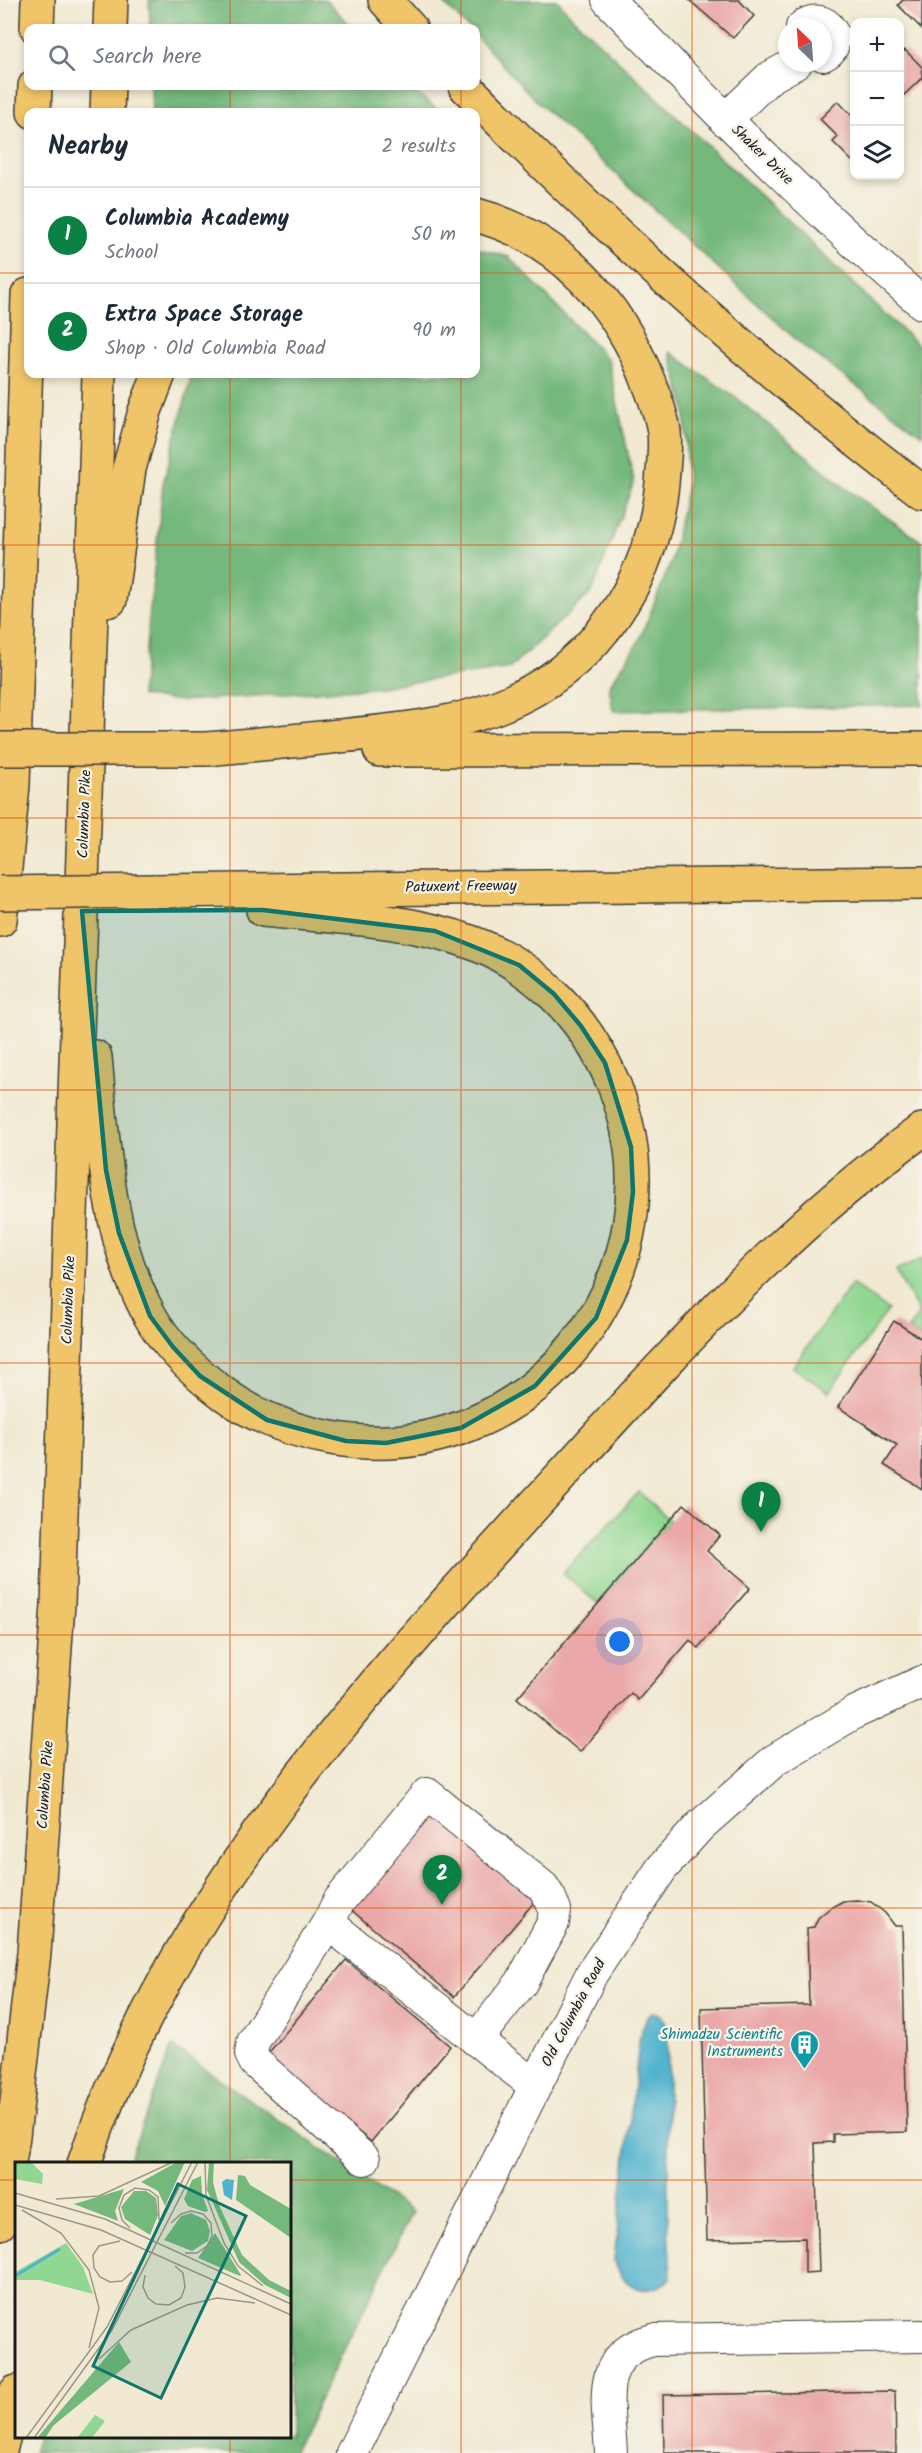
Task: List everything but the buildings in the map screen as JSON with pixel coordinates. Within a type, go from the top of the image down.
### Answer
[{"type":"highway","points":[[37,24],[38,0]]},
{"type":"highway","points":[[110,24],[111,0]]},
{"type":"highway","points":[[385,0],[406,24]]},
{"type":"highway","points":[[34,108],[35,90]]},
{"type":"highway","points":[[107,108],[108,90]]},
{"type":"highway","points":[[469,90],[603,220],[710,316],[825,414],[922,492]]},
{"type":"highway","points":[[207,749],[402,730],[455,721],[497,707],[534,690],[571,665],[603,632],[623,604],[640,573],[652,541],[660,503],[664,432],[655,397],[639,357],[620,321],[595,289],[567,264],[532,239],[480,216]]},
{"type":"highway","points":[[0,920],[13,785],[25,378]]},
{"type":"highway","name":"Columbia Pike","points":[[0,2223],[13,2136],[34,1953],[58,1604],[99,378]]},
{"type":"highway","points":[[86,783],[129,469],[144,411],[157,378]]},
{"type":"highway","points":[[0,640],[13,785]]},
{"type":"highway","points":[[0,749],[922,749]]},
{"type":"highway","name":"Patuxent Freeway","points":[[0,893],[153,901],[922,883]]},
{"type":"highway","points":[[263,910],[539,905],[828,885]]},
{"type":"highway","points":[[0,912],[153,901],[263,910],[387,923],[435,931],[476,944],[519,965],[554,994],[581,1026],[605,1063],[621,1104],[631,1147],[633,1192],[627,1240],[615,1280],[596,1318],[568,1355],[535,1386],[496,1412],[461,1428],[424,1438],[386,1443],[346,1441],[302,1433],[267,1420],[200,1376],[150,1316],[133,1278],[119,1233],[106,1170],[82,924]]},
{"type":"highway","points":[[84,2162],[97,2126],[136,2035],[180,1953],[237,1864],[308,1767],[387,1671],[506,1536],[733,1291],[805,1223],[877,1162],[922,1130]]},
{"type":"highway","points":[[0,2450],[15,2395]]},
{"type":"street","name":"Shaker Drive","points":[[608,0],[725,120],[816,207],[922,303]]},
{"type":"street","points":[[832,32],[834,36],[832,47]]},
{"type":"street","points":[[725,120],[769,78],[780,72]]},
{"type":"street","name":"Old Columbia Road","points":[[352,2453],[592,1973],[662,1868],[700,1826],[775,1760],[854,1713],[922,1682]]},
{"type":"street","points":[[364,2159],[255,2062],[251,2054],[253,2042],[328,1923],[339,1901],[426,1794],[543,1887],[555,1910],[553,1923],[522,1983],[476,2040]]},
{"type":"street","points":[[328,1923],[536,2086]]},
{"type":"street","points":[[611,2453],[608,2380],[614,2364],[638,2344],[653,2340],[922,2336]]},
{"type":"highlighted area","points":[[263,910],[435,931],[519,965],[554,994],[581,1026],[605,1063],[631,1147],[633,1192],[627,1240],[596,1318],[535,1386],[461,1428],[386,1443],[346,1441],[267,1420],[200,1376],[173,1347],[150,1316],[119,1233],[106,1170],[82,911]]},
{"type":"green space","points":[[149,0],[326,0],[349,24],[150,24]]},
{"type":"green space","points":[[441,0],[557,0],[572,17],[922,349],[922,435],[802,345],[535,100],[480,40],[480,24],[464,24]]},
{"type":"green space","points":[[151,90],[412,90],[436,108],[152,108]]},
{"type":"green space","points":[[480,249],[509,257],[608,359],[634,482],[592,592],[510,668],[372,688],[182,701],[141,696],[163,484],[191,378],[480,378]]},
{"type":"green space","points":[[670,352],[736,398],[848,490],[922,542],[922,705],[613,711],[609,686],[639,641],[671,562],[687,485],[685,408]]},
{"type":"green space","points":[[922,1259],[922,1339],[908,1330],[919,1313],[896,1271]]},
{"type":"green space","points":[[852,1284],[888,1310],[829,1392],[793,1367]]},
{"type":"green space","points":[[639,1492],[670,1521],[598,1604],[563,1573]]},
{"type":"green space","points":[[172,2046],[412,2212],[293,2453],[33,2453],[38,2438],[291,2438],[291,2162],[128,2162]]},
{"type":"water","points":[[654,2012],[662,2015],[666,2025],[668,2045],[668,2226],[671,2278],[662,2285],[645,2289],[637,2288],[623,2278],[614,2260],[640,2035],[647,2017]]},
{"type":"place","name":"Columbia Academy","points":[[761,1532]]},
{"type":"place","name":"Extra Space Storage","points":[[442,1905]]},
{"type":"place","name":"Shimadzu Scientific Instruments","points":[[804,2070]]}]
